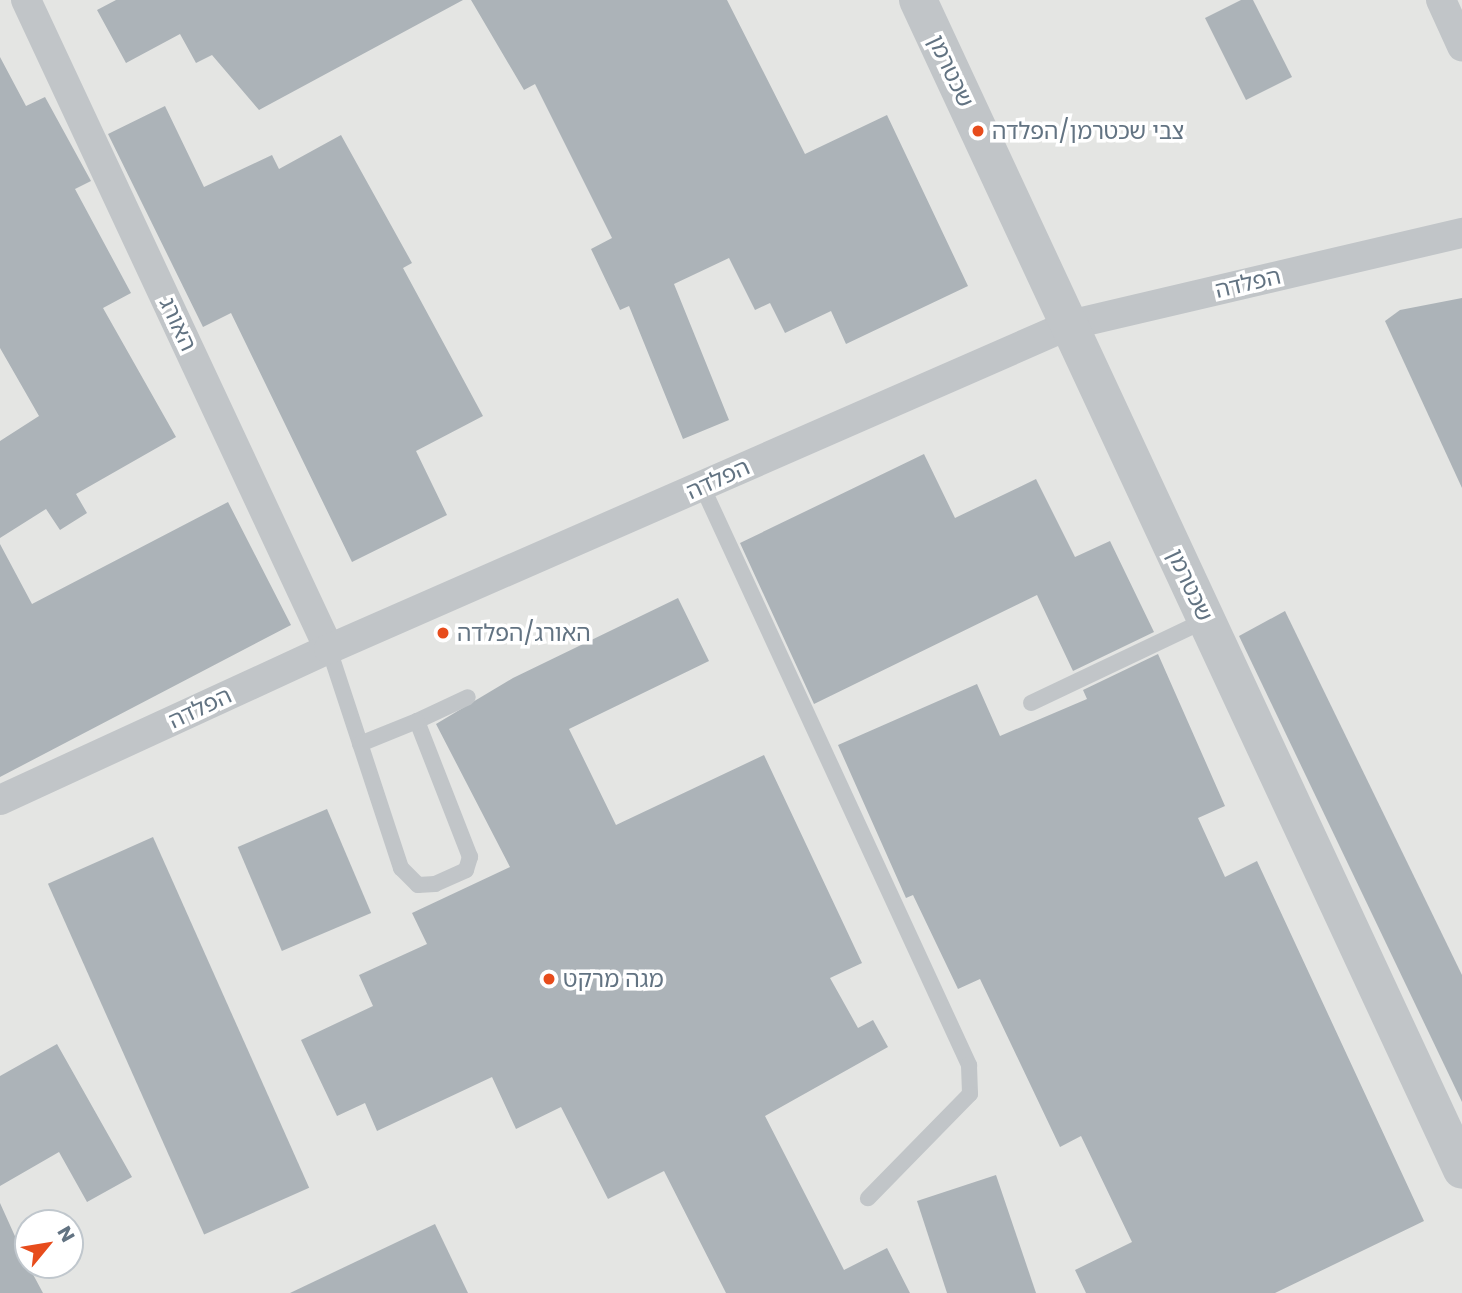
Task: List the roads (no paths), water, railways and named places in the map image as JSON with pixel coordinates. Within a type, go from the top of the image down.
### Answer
[{"type":"street","name":"האורג","points":[[26,0],[329,649]]},
{"type":"street","name":"שכטרמן","points":[[918,0],[1462,1170]]},
{"type":"street","points":[[1441,0],[1462,46]]},
{"type":"street","name":"הפלדה","points":[[0,800],[329,649],[1069,325],[1462,233]]},
{"type":"lane","points":[[702,486],[969,1065],[970,1094],[868,1198]]},
{"type":"lane","points":[[1031,703],[1206,620]]},
{"type":"lane","points":[[329,649],[401,868],[418,885],[435,884],[466,870],[470,857],[417,721]]},
{"type":"lane","points":[[360,744],[468,697]]},
{"type":"place","name":"צבי שכטרמן/הפלדה","points":[[978,131]]},
{"type":"place","name":"האורג/הפלדה","points":[[443,633]]},
{"type":"place","name":"מגה מרקט","points":[[549,979]]}]
